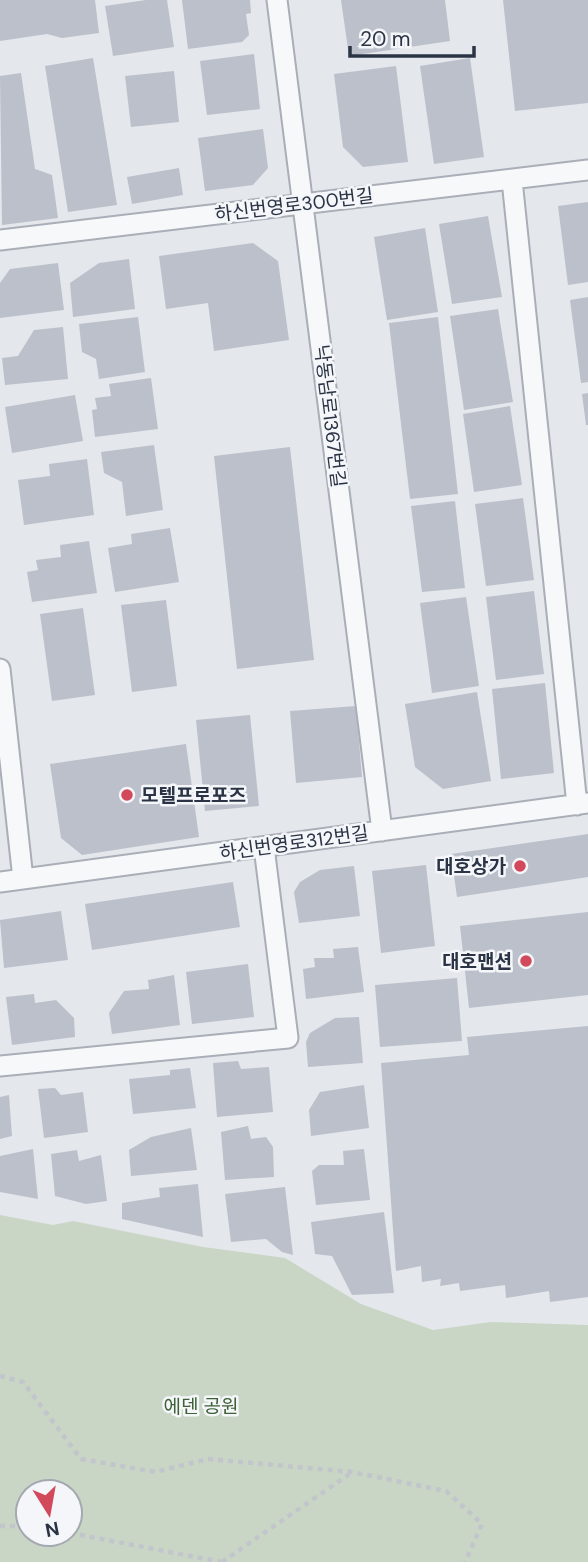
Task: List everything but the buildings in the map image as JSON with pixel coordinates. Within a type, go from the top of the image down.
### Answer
[{"type":"lane","name":"낙동남로1367번길","points":[[277,0],[382,831]]},
{"type":"lane","name":"하신번영로300번길","points":[[0,240],[588,170]]},
{"type":"lane","points":[[512,180],[583,804]]},
{"type":"lane","points":[[0,669],[23,879]]},
{"type":"lane","name":"하신번영로312번길","points":[[0,882],[583,804]]},
{"type":"lane","points":[[0,1066],[288,1038],[264,847]]},
{"type":"path","points":[[0,1376],[23,1382],[81,1459],[155,1472],[208,1459],[352,1472],[446,1491],[482,1524],[465,1562]]},
{"type":"path","points":[[84,1536],[222,1562],[352,1472]]},
{"type":"green space","name":"에덴 공원","points":[[0,1215],[53,1225],[73,1221],[203,1247],[285,1258],[361,1304],[433,1330],[491,1322],[588,1325],[588,1562],[0,1562]]},
{"type":"place","name":"모텔프로포즈","points":[[127,795]]},
{"type":"place","name":"대호상가","points":[[520,866]]},
{"type":"place","name":"대호맨션","points":[[526,961]]}]
